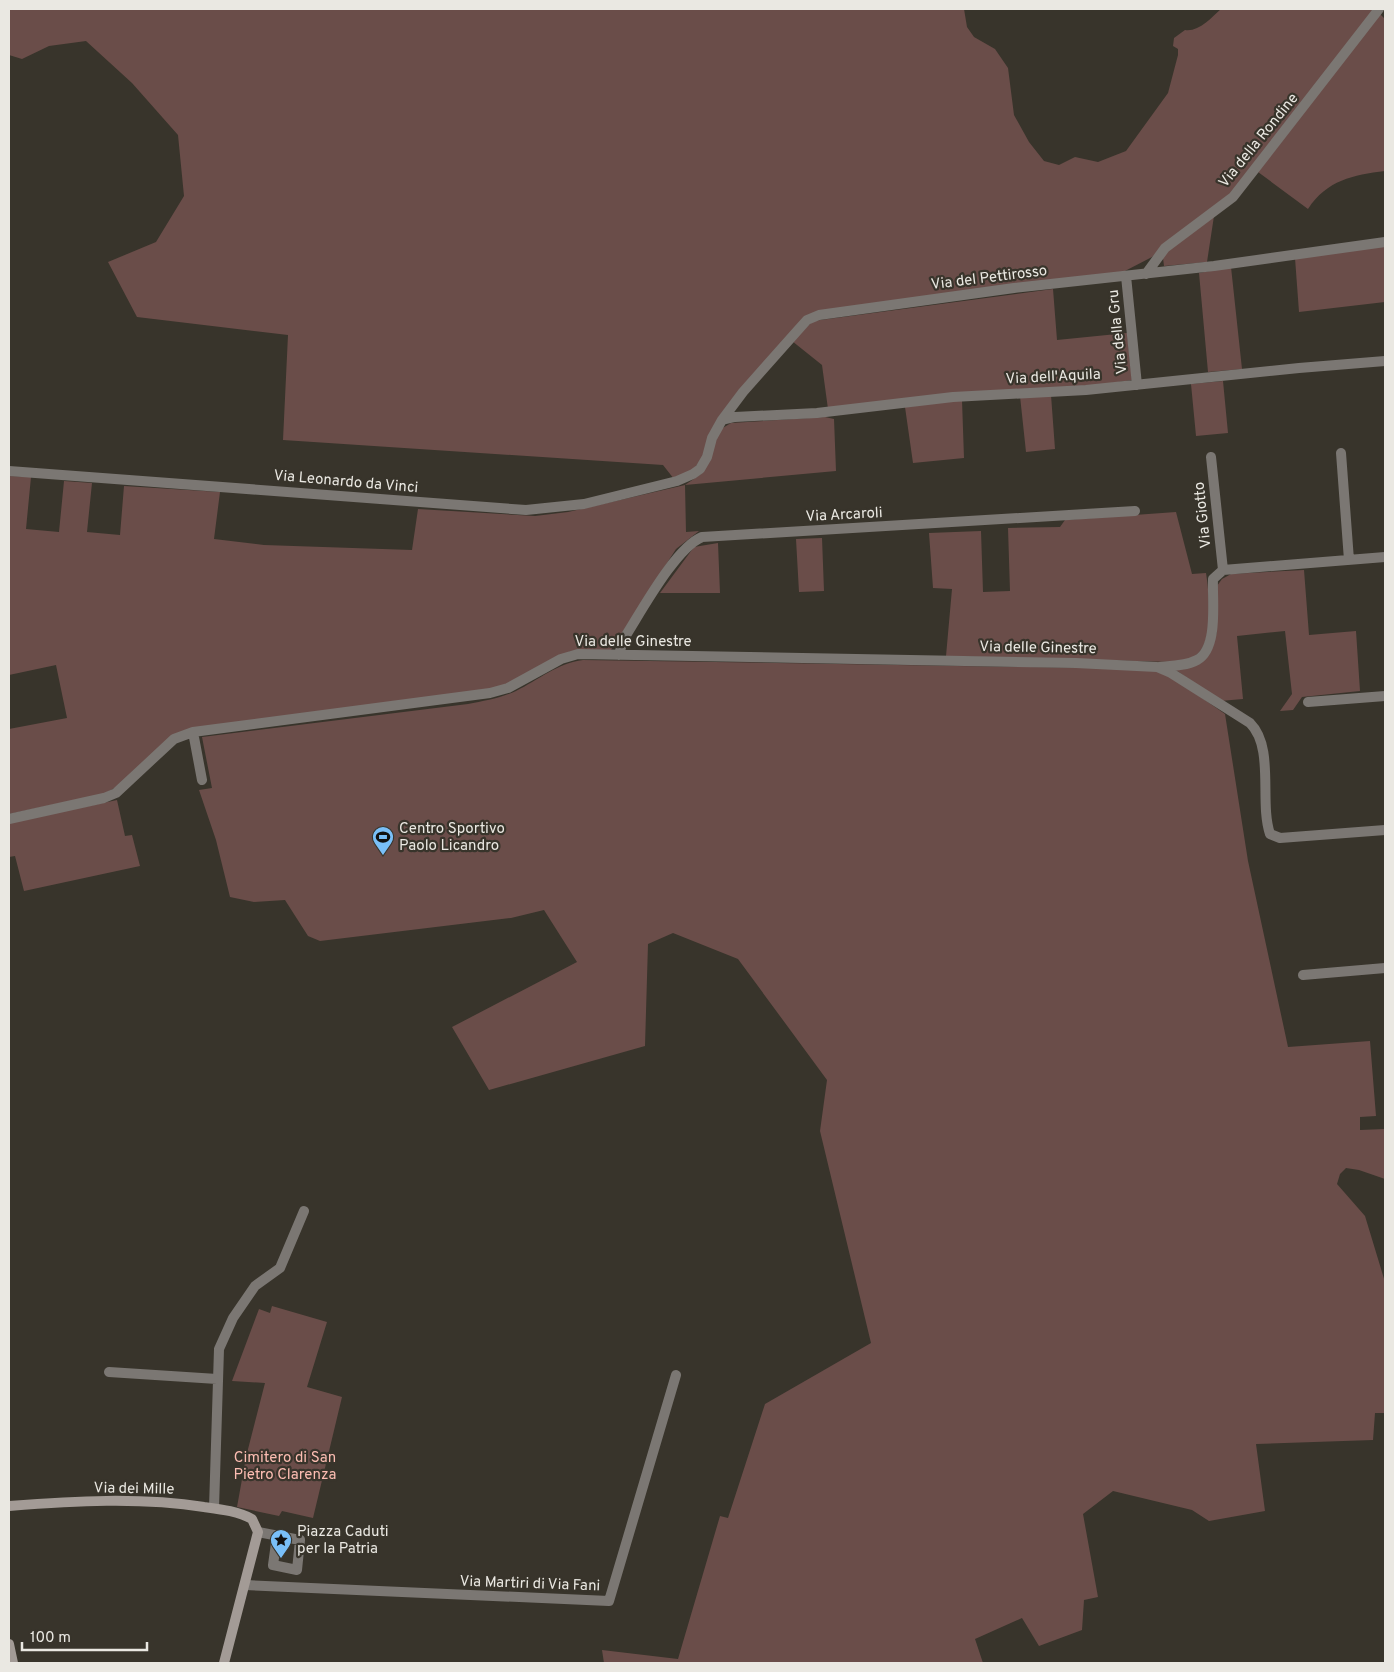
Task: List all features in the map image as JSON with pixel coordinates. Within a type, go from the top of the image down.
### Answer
[{"type":"main road","name":"Via dei Mille","points":[[9,1506],[145,1501],[178,1503],[214,1508],[246,1516],[257,1528]]},
{"type":"main road","points":[[224,1663],[245,1585],[257,1528]]},
{"type":"main road","points":[[9,1644],[13,1663]]},
{"type":"street","name":"Via della Rondine","points":[[1146,274],[1165,248],[1191,226],[1233,197],[1379,9]]},
{"type":"street","name":"Via del Pettirosso","points":[[677,481],[700,469],[707,457],[712,438],[722,420],[739,397],[807,320],[819,314],[1014,288],[1146,274],[1385,242]]},
{"type":"street","name":"Via della Gru","points":[[1126,276],[1137,385]]},
{"type":"street","name":"Via dell'Aquila","points":[[722,420],[735,417],[817,413],[953,397],[1086,390],[1385,361]]},
{"type":"street","points":[[739,397],[742,409],[752,417]]},
{"type":"street","points":[[1341,454],[1348,560]]},
{"type":"street","name":"Via Giotto","points":[[1211,457],[1222,570]]},
{"type":"street","name":"Via Leonardo da Vinci","points":[[9,471],[526,510],[584,504],[677,481]]},
{"type":"street","name":"Via Arcaroli","points":[[619,654],[623,640],[681,552],[694,540],[702,536],[1135,511]]},
{"type":"street","points":[[1157,667],[1185,664],[1198,660],[1208,645],[1213,624],[1212,579],[1222,570],[1385,557]]},
{"type":"street","name":"Via delle Ginestre","points":[[9,819],[104,798],[116,793],[174,740],[193,732],[464,698],[508,688],[569,656],[619,654],[1076,663],[1157,667],[1171,673],[1250,723],[1260,737],[1270,834],[1280,838],[1385,830]]},
{"type":"street","points":[[1308,702],[1385,696]]},
{"type":"street","points":[[193,732],[202,780]]},
{"type":"street","points":[[1303,975],[1385,968]]},
{"type":"street","points":[[214,1508],[219,1349],[233,1318],[255,1286],[280,1268],[304,1211]]},
{"type":"street","points":[[109,1372],[217,1379]]},
{"type":"street","name":"Via Martiri di Via Fani","points":[[245,1585],[609,1601],[676,1375]]},
{"type":"street","points":[[257,1528],[277,1536]]},
{"type":"green space","points":[[9,9],[964,9],[967,27],[974,37],[995,49],[1008,68],[1014,115],[1029,142],[1044,161],[1059,165],[1075,157],[1098,162],[1126,151],[1168,93],[1178,55],[1178,49],[1173,46],[1174,38],[1185,30],[1200,27],[1221,9],[1377,9],[1231,194],[1152,257],[1123,272],[821,311],[722,414],[704,455],[694,469],[674,479],[663,465],[283,440],[288,335],[137,317],[108,262],[156,242],[184,196],[178,135],[132,83],[86,41],[49,46],[22,59],[9,55]]},
{"type":"green space","points":[[1380,14],[1385,19],[1385,171],[1352,177],[1332,185],[1315,199],[1308,209],[1258,172]]},
{"type":"green space","points":[[1214,216],[1207,262],[1164,266],[1163,258],[1165,252]]},
{"type":"green space","points":[[1385,246],[1385,302],[1299,312],[1295,258]]},
{"type":"green space","points":[[1231,267],[1242,369],[1208,372],[1199,273]]},
{"type":"green space","points":[[1053,289],[1057,340],[1127,333],[1132,380],[1085,387],[828,409],[822,365],[792,341],[813,321]]},
{"type":"green space","points":[[1223,381],[1228,433],[1196,436],[1191,384]]},
{"type":"green space","points":[[1051,395],[1055,449],[1026,452],[1020,396]]},
{"type":"green space","points":[[962,400],[964,458],[913,463],[905,407]]},
{"type":"green space","points":[[825,417],[834,419],[836,471],[685,485],[701,474],[721,429],[731,423]]},
{"type":"green space","points":[[9,476],[31,477],[26,529],[59,532],[64,481],[92,483],[87,532],[120,535],[124,486],[220,492],[214,539],[264,545],[412,550],[418,509],[535,516],[568,512],[685,485],[686,532],[699,531],[676,549],[611,650],[571,651],[507,685],[489,689],[189,729],[123,783],[104,794],[9,814],[9,729],[67,718],[56,665],[9,675]]},
{"type":"green space","points":[[1176,512],[1192,574],[1206,573],[1209,605],[1208,629],[1206,640],[1201,650],[1195,656],[1173,662],[946,656],[952,589],[933,588],[929,533],[981,531],[983,592],[1010,591],[1008,528],[1060,527],[1065,520]]},
{"type":"green space","points":[[822,538],[824,591],[799,592],[796,539]]},
{"type":"green space","points":[[718,543],[720,593],[660,593],[694,547]]},
{"type":"green space","points":[[1304,570],[1309,635],[1356,631],[1360,691],[1302,697],[1293,710],[1280,711],[1292,694],[1285,631],[1237,636],[1243,699],[1220,701],[1176,670],[1212,647],[1217,632],[1217,586],[1222,579],[1231,574]]},
{"type":"green space","points":[[583,660],[1152,669],[1169,675],[1225,714],[1248,861],[1288,1047],[1370,1041],[1376,1116],[1360,1117],[1360,1130],[1385,1129],[1385,1179],[1359,1170],[1346,1168],[1340,1174],[1337,1184],[1365,1216],[1385,1282],[1385,1413],[1375,1413],[1373,1440],[1256,1444],[1265,1511],[1209,1521],[1192,1510],[1113,1491],[1083,1514],[1098,1597],[1084,1600],[1082,1630],[1039,1646],[1022,1618],[975,1639],[983,1663],[604,1663],[602,1650],[678,1659],[720,1516],[728,1518],[765,1404],[871,1343],[820,1131],[827,1080],[738,959],[673,933],[648,944],[645,1046],[489,1090],[452,1027],[577,962],[544,910],[511,918],[320,941],[308,936],[285,900],[254,902],[230,897],[216,840],[199,790],[212,788],[202,737],[480,702],[510,693],[557,668]]},
{"type":"green space","points":[[117,800],[125,836],[132,835],[140,866],[24,891],[15,856],[9,857],[9,823]]},
{"type":"green space","name":"Cimitero di San Pietro Clarenza","points":[[272,1306],[327,1322],[307,1387],[342,1397],[313,1518],[282,1511],[279,1516],[237,1507],[246,1457],[265,1383],[232,1381],[259,1309],[270,1313]]},
{"type":"place","name":"Centro Sportivo Paolo Licandro","points":[[383,856]]},
{"type":"place","name":"Piazza Caduti per la Patria","points":[[281,1559]]}]
